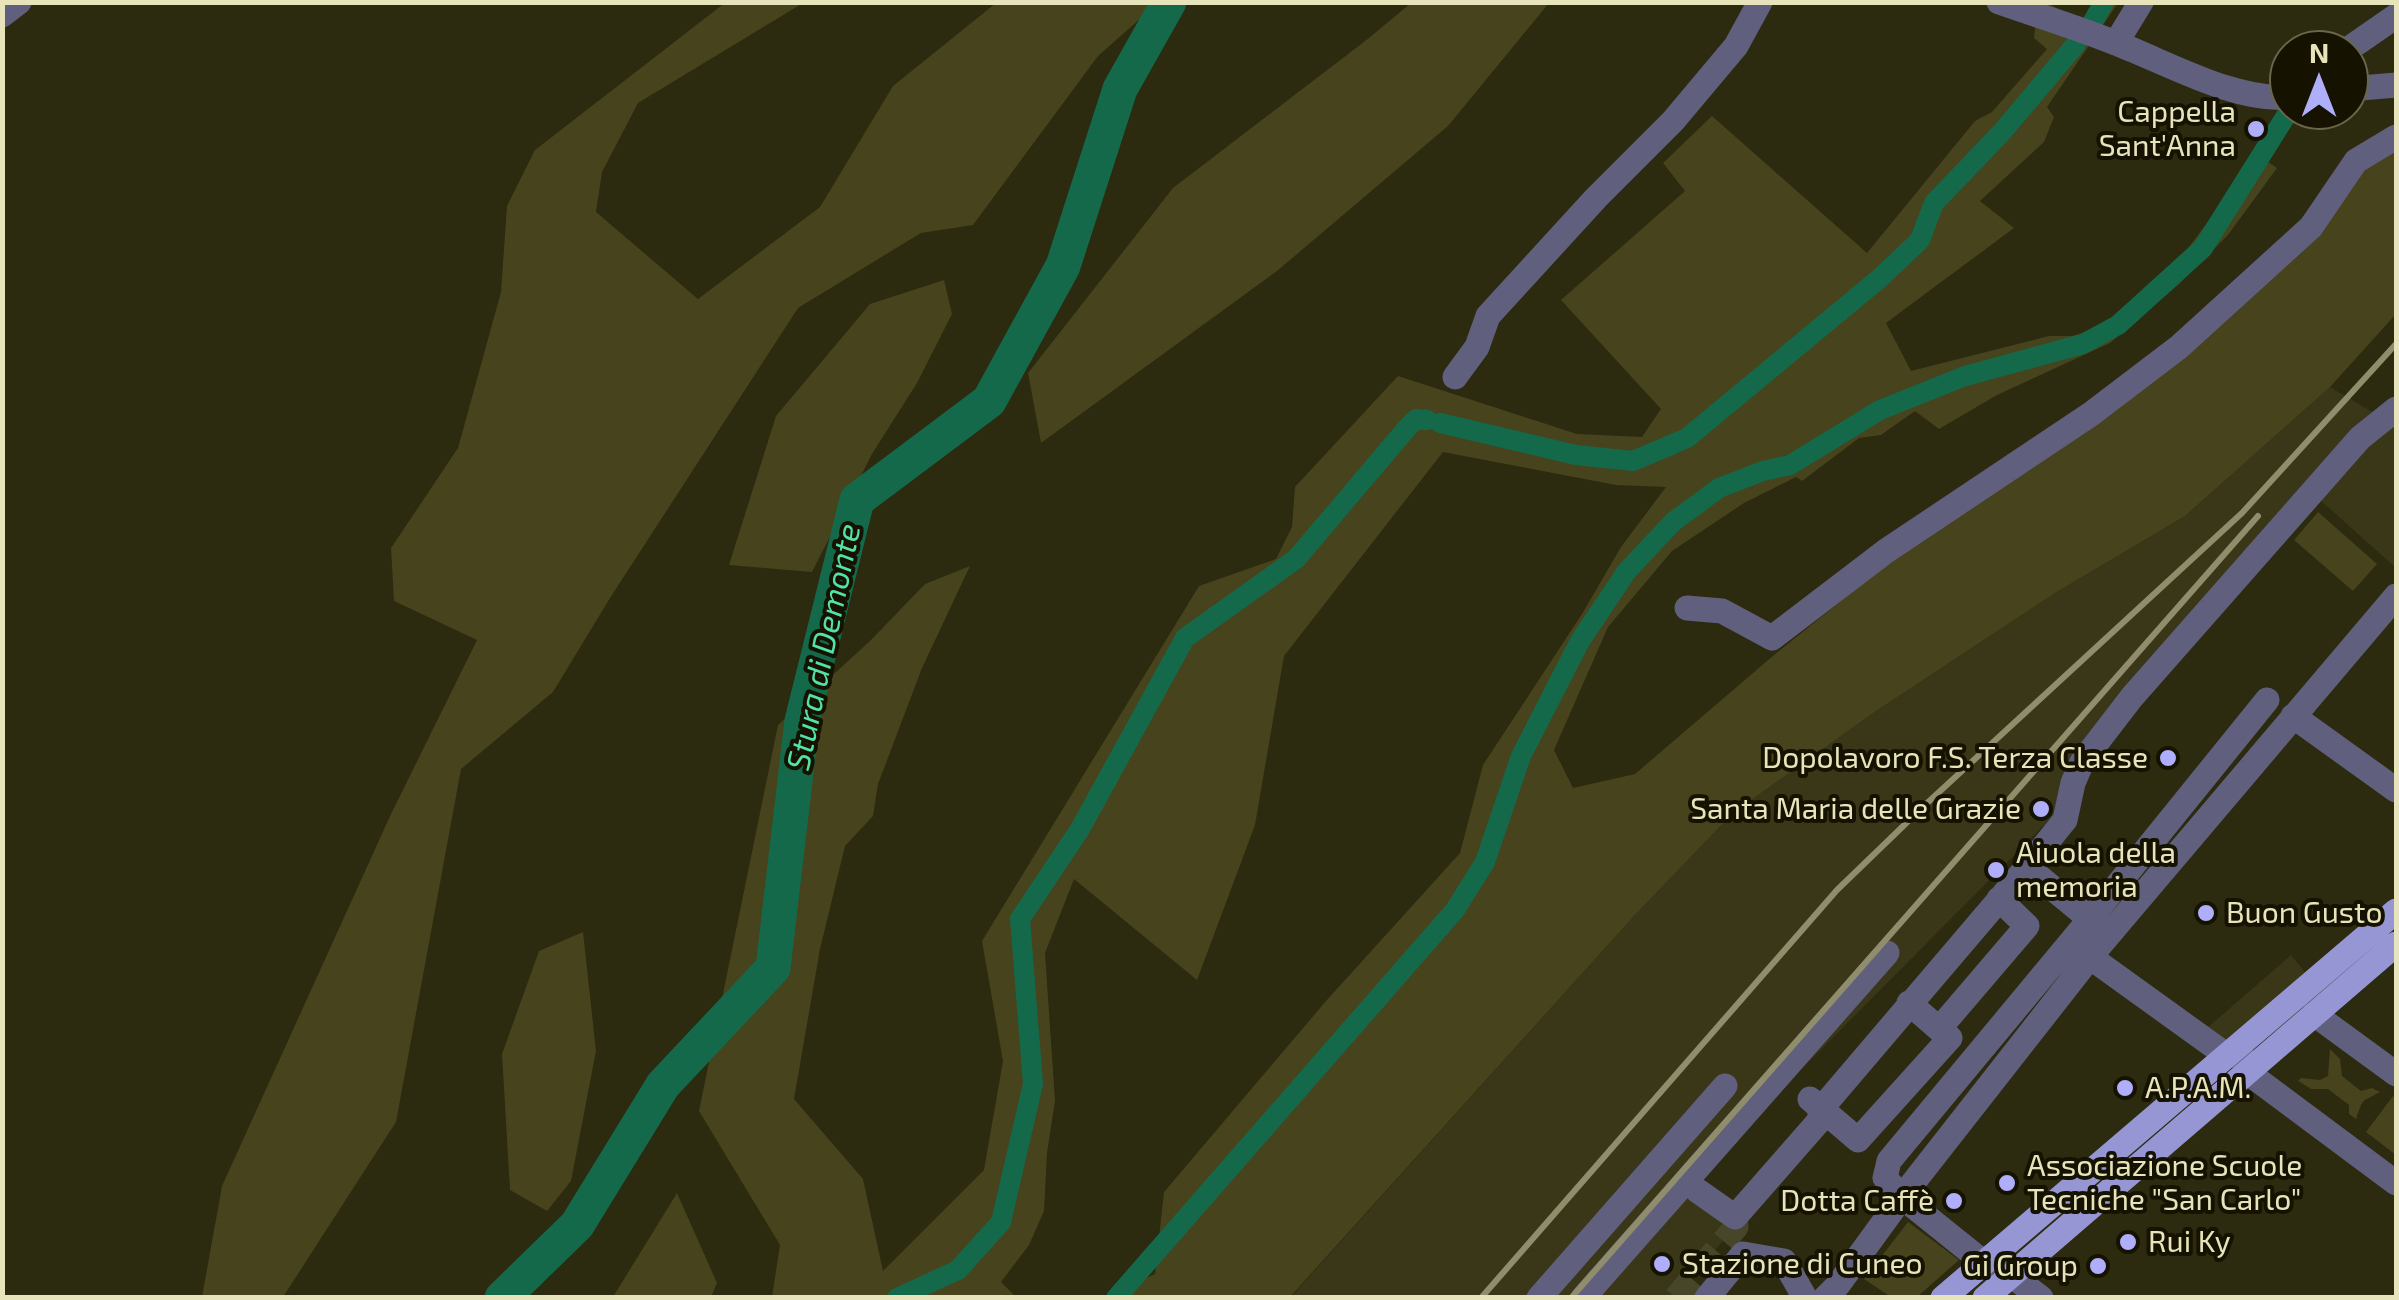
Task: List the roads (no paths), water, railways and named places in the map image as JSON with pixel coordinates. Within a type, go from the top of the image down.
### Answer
[{"type":"main road","points":[[2264,1024],[2396,911]]},
{"type":"main road","points":[[1943,1298],[1983,1262],[2236,1064],[2314,1014],[2396,944]]},
{"type":"main road","points":[[1985,1298],[2236,1064]]},
{"type":"street","points":[[2,15],[19,2]]},
{"type":"street","points":[[1454,378],[1477,347],[1488,316],[1596,198],[1673,122],[1736,46],[1760,2]]},
{"type":"street","points":[[1999,2],[2116,42],[2224,86],[2269,99]]},
{"type":"street","points":[[2116,42],[2140,2]]},
{"type":"street","points":[[2369,35],[2396,16]]},
{"type":"street","points":[[2369,87],[2396,85]]},
{"type":"street","points":[[1686,608],[1722,610],[1772,638],[1886,551],[2091,414],[2179,347],[2311,227],[2356,161],[2396,137]]},
{"type":"street","points":[[1815,1104],[1909,1003],[2065,820],[2082,762],[2132,697],[2360,438],[2396,409]]},
{"type":"street","points":[[1825,1298],[2090,957],[2396,596]]},
{"type":"street","points":[[2041,1298],[2011,1274],[1983,1262],[1902,1197],[1885,1178],[1890,1161],[2267,700]]},
{"type":"street","points":[[2293,716],[2396,790]]},
{"type":"street","points":[[2026,866],[2090,918]]},
{"type":"street","points":[[1939,1029],[2027,926],[1999,899]]},
{"type":"street","points":[[1583,1298],[1887,954]]},
{"type":"street","points":[[2090,957],[2396,1183]]},
{"type":"street","points":[[1815,1104],[1858,1140],[1950,1038],[1909,1003]]},
{"type":"street","points":[[2314,1014],[2396,1074]]},
{"type":"street","points":[[2236,1064],[2264,1024]]},
{"type":"street","points":[[1539,1298],[1724,1086]]},
{"type":"street","points":[[1698,1191],[1735,1217],[1818,1121],[1815,1104]]},
{"type":"street","points":[[1707,1298],[1743,1254],[1784,1261],[1804,1298]]},
{"type":"waterway","name":"Stura di Demonte","points":[[502,1298],[577,1225],[663,1085],[773,968],[802,721],[857,500],[989,401],[1063,266],[1120,89],[1169,2]]},
{"type":"waterway","points":[[2091,25],[2104,2]]},
{"type":"waterway","points":[[1440,423],[1576,455],[1633,461],[1687,438],[1880,278],[1920,240],[1934,203],[2002,132],[2076,44]]},
{"type":"waterway","points":[[1116,1298],[1455,910],[1485,862],[1521,756],[1580,641],[1627,571],[1673,522],[1719,488],[1790,465],[1880,410],[1965,376],[2083,344],[2118,325],[2203,248],[2277,130]]},
{"type":"waterway","points":[[897,1298],[958,1270],[1001,1222],[1033,1084],[1020,919],[1080,829],[1185,638],[1296,559],[1407,428],[1416,419],[1427,420]]},
{"type":"tunnel","points":[[1676,1298],[1736,1227],[1735,1217]]},
{"type":"railway","points":[[1481,1298],[1837,890],[2242,513],[2396,344]]},
{"type":"railway","points":[[1571,1298],[2258,516]]},
{"type":"place","name":"Cappella Sant'Anna","points":[[2256,129]]},
{"type":"place","name":"Dopolavoro F.S. Terza Classe","points":[[2168,758]]},
{"type":"place","name":"Santa Maria delle Grazie","points":[[2041,809]]},
{"type":"place","name":"Aiuola della memoria","points":[[1996,870]]},
{"type":"place","name":"Buon Gusto","points":[[2206,913]]},
{"type":"place","name":"A.P.A.M.","points":[[2125,1088]]},
{"type":"place","name":"Associazione Scuole Tecniche \"San Carlo\"","points":[[2007,1183]]},
{"type":"place","name":"Dotta Caffè","points":[[1954,1201]]},
{"type":"place","name":"Rui Ky","points":[[2128,1242]]},
{"type":"place","name":"Stazione di Cuneo","points":[[1662,1264]]},
{"type":"place","name":"Gi Group","points":[[2098,1266]]}]
